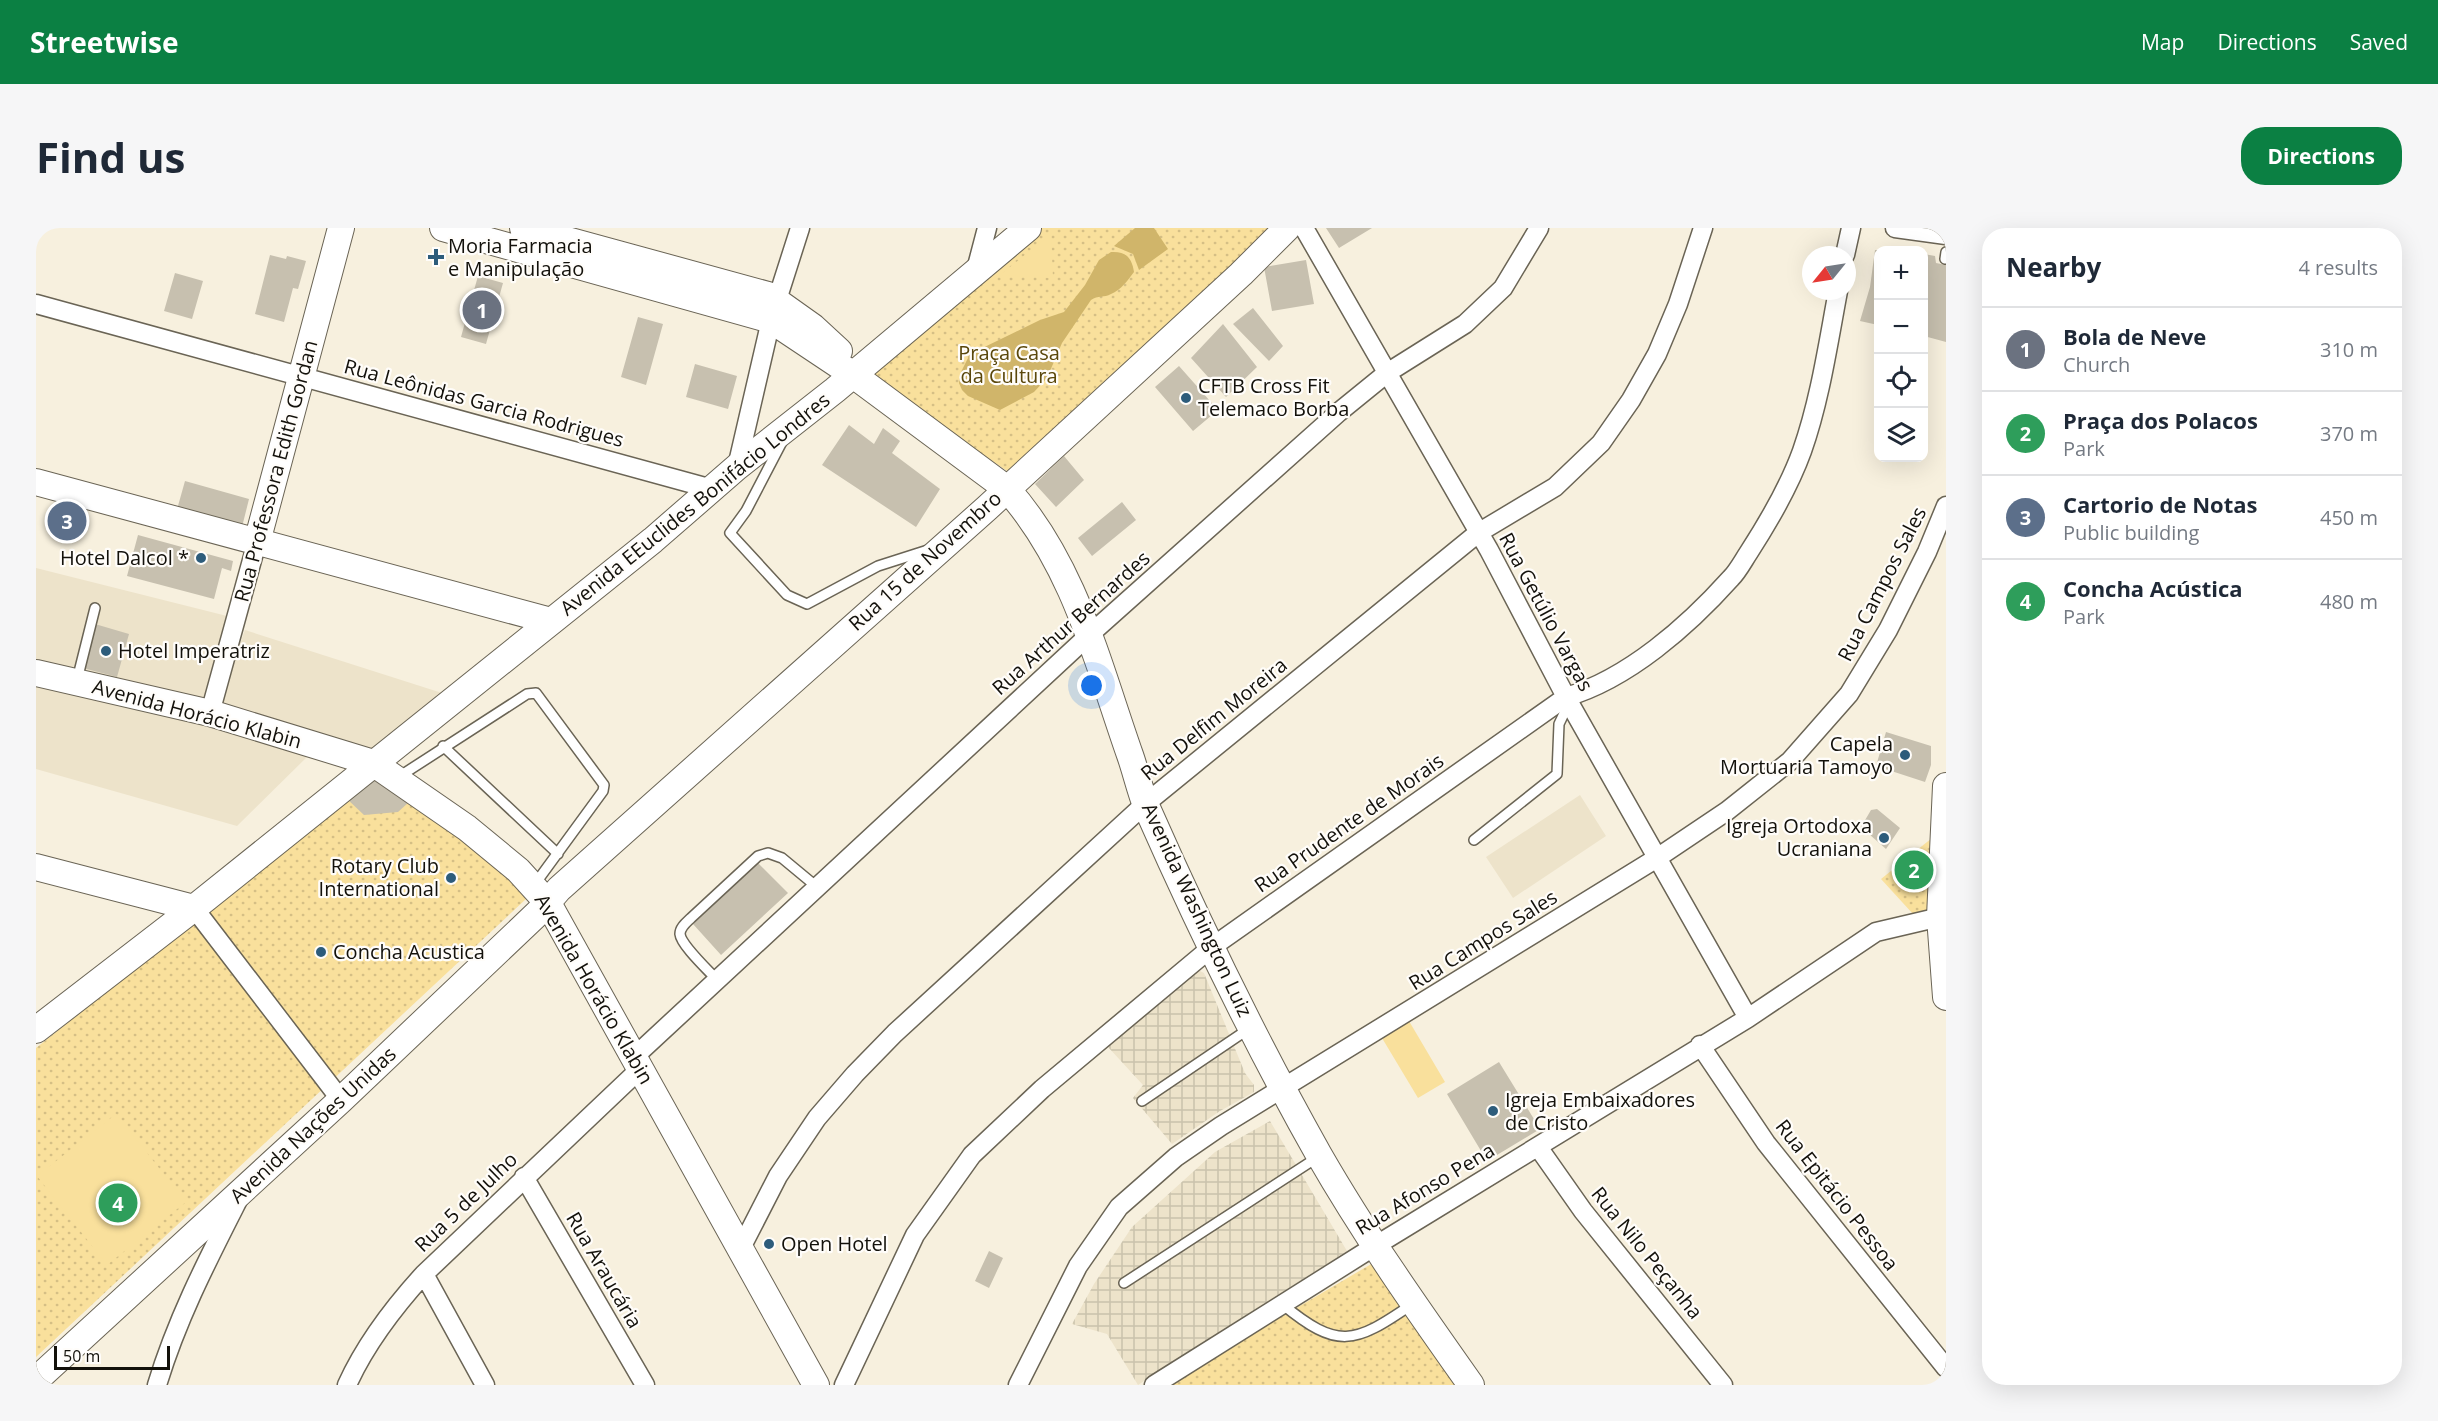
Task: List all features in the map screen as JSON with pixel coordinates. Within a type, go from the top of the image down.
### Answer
[{"type":"main road","name":"Rua Professora Edith Gordan","points":[[257,542],[341,228]]},
{"type":"main road","points":[[443,228],[774,310]]},
{"type":"main road","points":[[523,228],[761,292],[774,310]]},
{"type":"main road","name":"Avenida EEuclides Bonifácio Londres","points":[[366,769],[652,540],[737,467],[890,345],[1028,228]]},
{"type":"main road","name":"Rua 15 de Novembro","points":[[547,893],[1007,489],[1241,274],[1287,228]]},
{"type":"main road","name":"Avenida Washington Luiz","points":[[774,310],[852,374],[1007,489],[1041,532],[1071,588],[1145,804],[1197,919],[1320,1155],[1413,1304],[1471,1385]]},
{"type":"main road","points":[[36,483],[551,621]]},
{"type":"main road","name":"Avenida Horácio Klabin","points":[[36,673],[210,713],[395,779],[466,828],[547,893],[636,1063],[816,1385]]},
{"type":"main road","points":[[36,1030],[194,908],[366,769]]},
{"type":"main road","points":[[1946,786],[1940,917],[1946,997]]},
{"type":"main road","points":[[36,867],[194,908]]},
{"type":"main road","name":"Avenida Nações Unidas","points":[[36,1380],[341,1100],[547,893]]},
{"type":"main road","points":[[36,1366],[63,1356]]},
{"type":"street","points":[[737,467],[774,310],[800,228]]},
{"type":"street","points":[[976,270],[987,228]]},
{"type":"street","name":"Rua Getúlio Vargas","points":[[1304,228],[1478,533],[1568,700],[1748,1018]]},
{"type":"street","name":"Rua Arthur Bernardes","points":[[636,1063],[717,980],[817,887],[1088,636],[1339,411],[1388,373],[1465,324],[1503,288],[1539,228]]},
{"type":"street","name":"Rua Delfim Moreira","points":[[740,1250],[778,1176],[817,1118],[895,1033],[1145,804],[1478,533],[1555,487],[1601,442],[1632,400],[1657,354],[1678,304],[1703,228]]},
{"type":"street","points":[[1847,246],[1851,228]]},
{"type":"street","points":[[1895,228],[1946,235]]},
{"type":"street","name":"Rua Prudente de Morais","points":[[843,1385],[915,1236],[972,1155],[1042,1089],[1212,947],[1568,700],[1610,679],[1662,643],[1693,617],[1732,577],[1777,504],[1802,452],[1819,388],[1836,300]]},
{"type":"street","name":"Rua Leônidas Garcia Rodrigues","points":[[36,304],[712,489]]},
{"type":"street","name":"Rua Campos Sales","points":[[1018,1385],[1078,1266],[1119,1207],[1176,1157],[1221,1126],[1285,1089],[1657,858],[1727,811],[1790,761],[1850,694],[1888,630],[1927,552],[1946,506]]},
{"type":"street","name":"Rua Professora Edith Gordan","points":[[210,713],[257,542]]},
{"type":"street","points":[[194,908],[341,1100]]},
{"type":"street","name":"Rua Afonso Pena","points":[[1154,1385],[1700,1045],[1748,1018],[1876,932],[1940,917]]},
{"type":"street","name":"Rua Epitácio Pessoa","points":[[1700,1045],[1766,1143],[1946,1368]]},
{"type":"street","name":"Rua 5 de Julho","points":[[347,1385],[358,1360],[394,1307],[424,1274],[636,1063]]},
{"type":"street","name":"Rua Nilo Peçanha","points":[[1538,1147],[1583,1211],[1723,1385]]},
{"type":"street","name":"Rua Araucária","points":[[524,1177],[645,1385]]},
{"type":"street","points":[[157,1385],[169,1344],[194,1285],[246,1185]]},
{"type":"street","points":[[424,1274],[485,1385]]},
{"type":"lane","points":[[791,424],[746,511],[730,533],[787,595],[807,604],[878,566],[942,546]]},
{"type":"lane","points":[[76,682],[95,608]]},
{"type":"lane","points":[[395,779],[527,694],[536,693],[604,785],[603,791],[558,854],[547,893]]},
{"type":"lane","points":[[1474,840],[1557,774],[1559,724],[1568,700]]},
{"type":"lane","points":[[443,746],[558,854]]},
{"type":"lane","points":[[717,980],[684,943],[680,935],[682,928],[699,910],[758,856],[768,853],[782,858],[817,887]]},
{"type":"lane","points":[[1142,1101],[1252,1026]]},
{"type":"lane","points":[[1124,1283],[1320,1155]]},
{"type":"lane","points":[[1282,1304],[1315,1329],[1331,1336],[1347,1337],[1366,1333],[1413,1304]]},
{"type":"shaded area","points":[[1135,228],[1154,228],[1168,249],[1139,270],[1133,254],[1114,246]]},
{"type":"shaded area","points":[[1111,252],[1127,256],[1134,272],[1115,292],[1091,300],[1062,343],[1047,378],[1034,392],[1000,410],[968,396],[962,390],[959,383],[961,372],[970,354],[1040,320],[1064,312],[1085,285],[1099,260]]},
{"type":"shaded area","points":[[36,568],[231,617],[207,710],[36,666]]},
{"type":"shaded area","points":[[245,630],[442,693],[364,756],[215,711]]},
{"type":"shaded area","points":[[36,679],[209,720],[308,756],[237,826],[36,769]]},
{"type":"shaded area","points":[[1580,795],[1606,836],[1513,898],[1486,857]]},
{"type":"shaded area","points":[[1198,970],[1204,973],[1245,1073],[1254,1085],[1254,1092],[1220,1111],[1172,1144],[1133,1098],[1143,1085],[1108,1047]]},
{"type":"shaded area","points":[[1270,1121],[1347,1251],[1138,1385],[1107,1334],[1072,1324],[1094,1284],[1132,1227],[1215,1152]]},
{"type":"green space","name":"Praça Casa da Cultura","points":[[1040,228],[1278,228],[1016,477],[861,372]]},
{"type":"green space","points":[[1051,234],[1053,278],[1000,275]]},
{"type":"green space","points":[[370,781],[491,848],[526,899],[36,1357],[36,1048]]},
{"type":"green space","points":[[1932,838],[1940,917],[1913,914],[1881,879]]},
{"type":"green space","points":[[1409,1021],[1445,1082],[1418,1098],[1382,1038]]},
{"type":"green space","points":[[116,1114],[186,1202],[107,1265],[37,1176]]},
{"type":"green space","points":[[1373,1263],[1463,1385],[1165,1385]]},
{"type":"building","points":[[1326,228],[1372,228],[1339,248]]},
{"type":"building","points":[[270,255],[286,259],[287,256],[306,261],[298,289],[293,288],[284,322],[255,314]]},
{"type":"building","points":[[1928,255],[1935,256],[1936,263],[1946,265],[1946,342],[1928,337]]},
{"type":"building","points":[[1874,257],[1874,324],[1860,321],[1870,287]]},
{"type":"building","points":[[1306,260],[1314,304],[1272,311],[1264,267]]},
{"type":"building","points":[[175,273],[203,281],[192,319],[164,311]]},
{"type":"building","points":[[478,276],[503,283],[486,344],[461,337]]},
{"type":"building","points":[[1253,308],[1283,346],[1269,361],[1233,324]]},
{"type":"building","points":[[638,317],[663,324],[646,385],[621,377]]},
{"type":"building","points":[[1223,324],[1257,367],[1226,397],[1191,358]]},
{"type":"building","points":[[695,364],[737,376],[728,409],[686,397]]},
{"type":"building","name":"CFTB Cross Fit Telemaco Borba","points":[[1179,366],[1218,410],[1193,431],[1155,387]]},
{"type":"building","points":[[849,425],[874,444],[883,428],[900,441],[892,453],[940,489],[916,527],[822,465]]},
{"type":"building","points":[[1064,456],[1084,480],[1056,507],[1035,484]]},
{"type":"building","points":[[185,481],[249,499],[241,531],[176,513]]},
{"type":"building","points":[[1122,502],[1136,520],[1092,556],[1078,538]]},
{"type":"building","points":[[138,535],[233,561],[231,571],[222,568],[214,599],[127,576]]},
{"type":"building","name":"Hotel Imperatriz","points":[[95,624],[129,634],[117,677],[83,668]]},
{"type":"building","name":"Capela Mortuaria Tamoyo","points":[[1886,732],[1931,746],[1931,765],[1925,782],[1876,766]]},
{"type":"building","points":[[374,775],[409,802],[398,812],[364,815],[346,798]]},
{"type":"building","name":"Igreja Ortodoxa Ucraniana","points":[[1877,809],[1900,828],[1886,849],[1861,827],[1871,810]]},
{"type":"building","points":[[758,863],[788,893],[721,955],[693,924]]},
{"type":"building","name":"Igreja Embaixadores de Cristo","points":[[1499,1062],[1540,1129],[1487,1161],[1447,1094]]},
{"type":"building","points":[[989,1251],[1003,1258],[989,1288],[975,1281]]},
{"type":"place","name":"Moria Farmacia e Manipulação","points":[[436,257]]},
{"type":"place","name":"Bola de Neve","points":[[482,310]]},
{"type":"place","name":"CFTB Cross Fit Telemaco Borba","points":[[1186,398]]},
{"type":"place","name":"Cartorio de Notas","points":[[67,521]]},
{"type":"place","name":"Hotel Dalcol *","points":[[201,558]]},
{"type":"place","name":"Hotel Imperatriz","points":[[106,651]]},
{"type":"place","name":"Capela Mortuaria Tamoyo","points":[[1905,755]]},
{"type":"place","name":"Igreja Ortodoxa Ucraniana","points":[[1884,838]]},
{"type":"place","name":"Praça dos Polacos","points":[[1914,870]]},
{"type":"place","name":"Rotary Club International","points":[[451,878]]},
{"type":"place","name":"Concha Acustica","points":[[321,952]]},
{"type":"place","name":"Igreja Embaixadores de Cristo","points":[[1493,1111]]},
{"type":"place","name":"Concha Acústica","points":[[118,1203]]},
{"type":"place","name":"Open Hotel","points":[[769,1244]]}]
